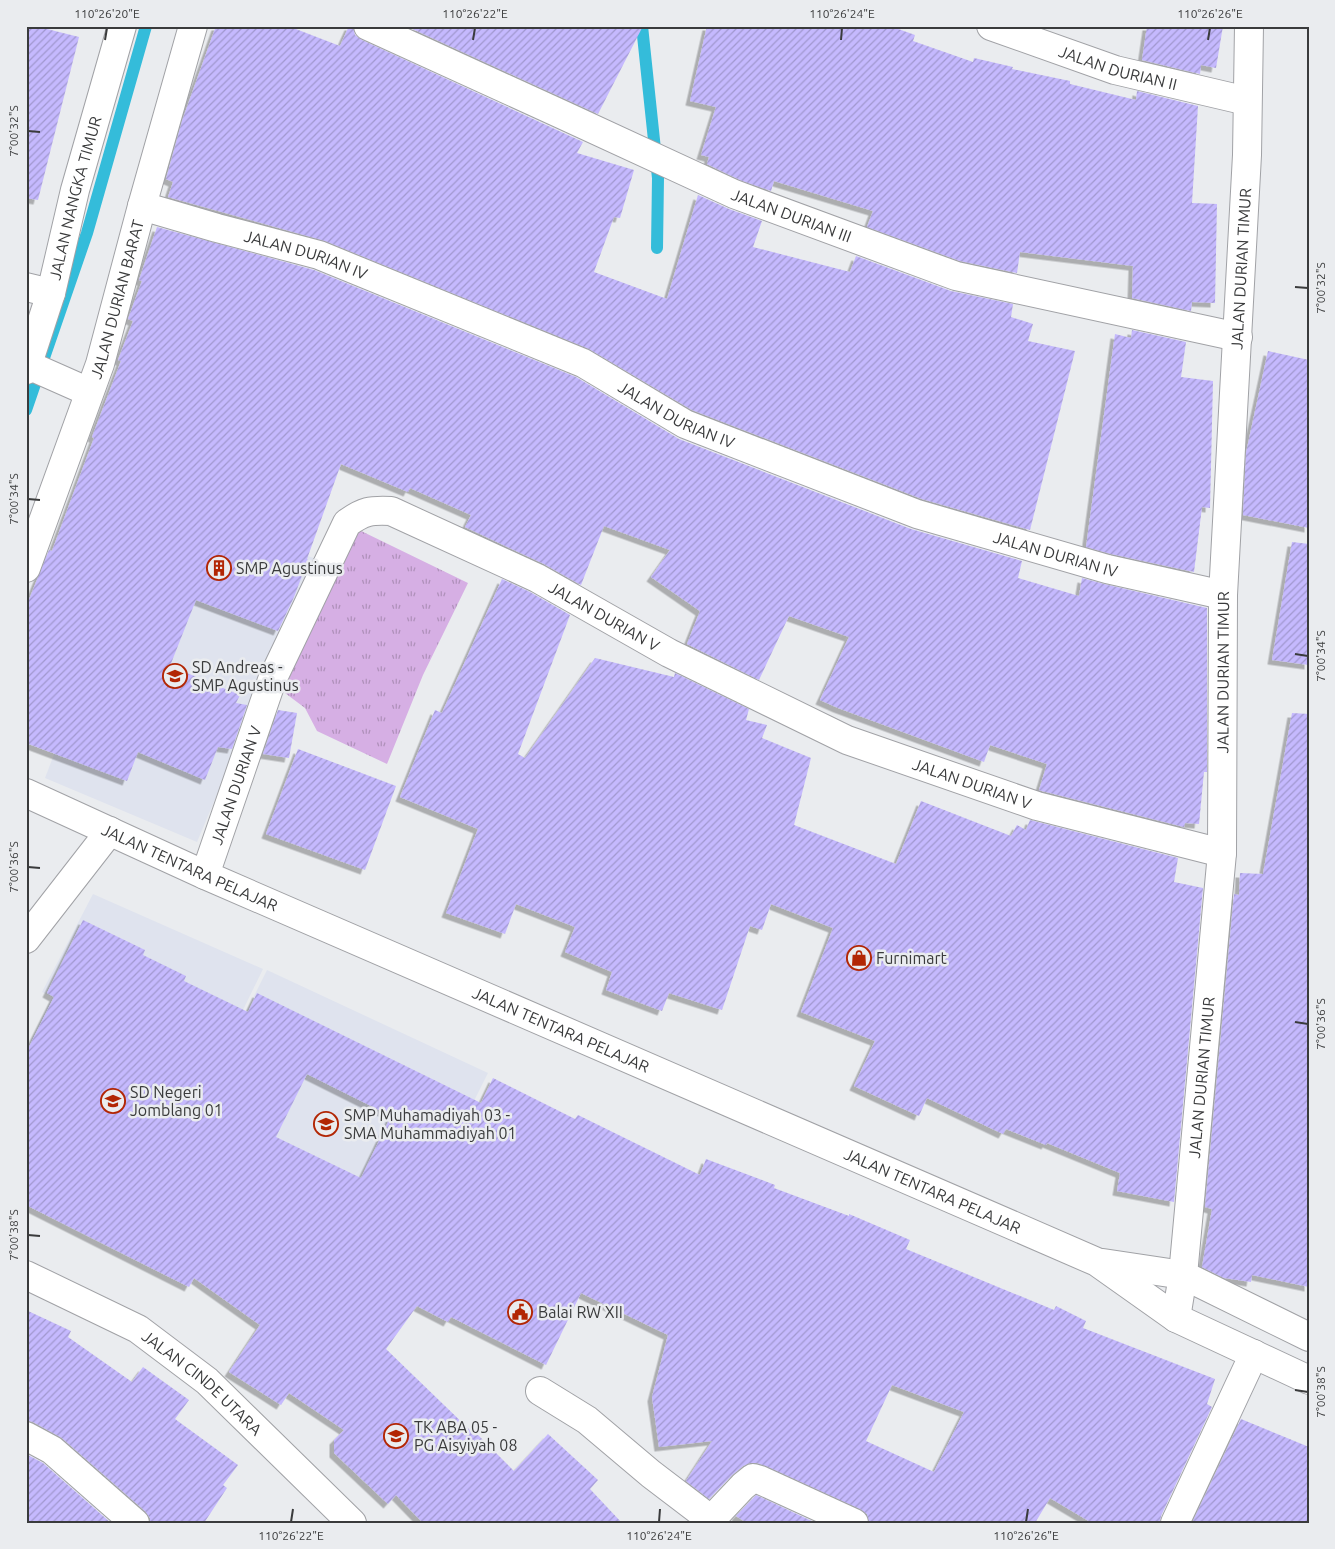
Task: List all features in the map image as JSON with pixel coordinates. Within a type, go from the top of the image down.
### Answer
[{"type":"street","name":"JALAN NANGKA TIMUR","points":[[30,368],[38,290],[74,190],[122,26]]},
{"type":"street","name":"JALAN DURIAN BARAT","points":[[26,568],[85,390],[100,364],[193,26]]},
{"type":"street","name":"JALAN DURIAN III","points":[[368,26],[734,194],[956,276],[1238,337]]},
{"type":"street","name":"JALAN DURIAN II","points":[[991,26],[1115,70],[1247,101]]},
{"type":"street","name":"JALAN DURIAN TIMUR","points":[[1176,1318],[1182,1275],[1222,853],[1223,595],[1247,156],[1249,26]]},
{"type":"street","name":"JALAN DURIAN IV","points":[[142,206],[319,255],[583,364],[685,424],[917,514],[1106,569],[1223,595]]},
{"type":"street","name":"JALAN DURIAN BARAT","points":[[30,368],[85,390]]},
{"type":"street","name":"JALAN DURIAN V","points":[[206,875],[272,680],[347,523],[360,514],[374,511],[391,511],[537,578],[669,653],[847,740],[1037,806],[1222,853]]},
{"type":"street","name":"JALAN TENTARA PELAJAR","points":[[26,794],[206,875],[1097,1262],[1176,1318],[1309,1380]]},
{"type":"street","points":[[26,939],[110,831]]},
{"type":"street","name":"JALAN TENTARA PELAJAR","points":[[1097,1262],[1182,1275],[1309,1337]]},
{"type":"street","name":"JALAN CINDE UTARA","points":[[26,1275],[138,1329],[154,1340],[207,1381],[352,1523]]},
{"type":"street","points":[[1175,1523],[1254,1354]]},
{"type":"street","points":[[540,1391],[587,1420],[709,1521],[742,1486],[753,1478],[854,1523]]},
{"type":"street","points":[[26,1436],[52,1450],[135,1523]]},
{"type":"shaded area","name":"SD Andreas - SMP Agustinus","points":[[152,498],[316,559],[197,842],[45,778]]},
{"type":"shaded area","name":"SD Negeri Jomblang 01","points":[[93,894],[263,969],[145,1211],[26,1153],[26,1050],[52,997],[42,992]]},
{"type":"shaded area","name":"SMP Muhamadiyah 03 - SMA Muhammadiyah 01","points":[[267,970],[488,1073],[384,1281],[165,1174]]},
{"type":"green space","points":[[355,528],[468,583],[423,675],[387,764],[317,731],[305,708],[285,693],[289,668]]},
{"type":"building","points":[[26,26],[35,26],[79,37],[38,200],[26,198]]},
{"type":"building","points":[[216,26],[288,26],[340,46],[349,26],[353,26],[355,35],[362,40],[583,142],[577,153],[634,170],[620,218],[614,217],[594,272],[667,299],[698,195],[762,221],[753,247],[850,272],[856,256],[951,291],[1013,304],[1011,317],[1033,324],[1028,341],[1075,351],[1030,530],[922,499],[692,410],[589,349],[325,241],[168,197],[173,182],[166,179],[182,121]]},
{"type":"building","points":[[406,26],[643,26],[598,114]]},
{"type":"building","points":[[707,26],[890,26],[915,35],[913,41],[973,62],[974,58],[1013,67],[1012,69],[1070,81],[1070,84],[1136,100],[1137,91],[1198,106],[1192,203],[1217,204],[1215,303],[1192,302],[1191,311],[1132,298],[1133,266],[1020,252],[1017,273],[960,261],[867,227],[873,211],[774,181],[771,191],[740,180],[707,164],[709,157],[701,155],[716,107],[690,101]]},
{"type":"building","points":[[1147,26],[1223,26],[1216,68],[1201,65],[1200,74],[1142,60]]},
{"type":"building","points":[[157,227],[314,270],[576,377],[679,439],[911,529],[1022,561],[1018,578],[1079,596],[1082,578],[1207,608],[1207,772],[1204,772],[1199,824],[1185,823],[1184,827],[1042,791],[1039,790],[1047,764],[990,745],[984,762],[820,700],[849,637],[789,616],[759,680],[687,644],[700,611],[651,577],[670,550],[604,526],[581,585],[544,564],[465,527],[471,515],[410,488],[408,492],[341,464],[308,560],[294,597],[278,631],[196,600],[170,666],[240,695],[236,703],[247,705],[232,749],[218,747],[205,780],[138,752],[127,781],[26,743],[26,607],[49,550],[52,551],[121,361],[118,360],[133,321],[128,319],[142,281],[139,280]]},
{"type":"building","points":[[1132,330],[1186,342],[1181,377],[1213,381],[1210,508],[1202,507],[1194,572],[1086,547],[1115,334],[1131,338]]},
{"type":"building","points":[[1268,351],[1309,360],[1309,528],[1243,515],[1246,453]]},
{"type":"building","points":[[1292,542],[1309,544],[1309,665],[1272,660]]},
{"type":"building","points":[[502,579],[530,592],[570,615],[518,754],[525,758],[595,658],[674,677],[675,673],[749,709],[746,720],[767,725],[762,738],[811,758],[794,825],[896,864],[921,801],[1011,836],[1017,825],[1026,830],[1030,820],[1178,858],[1174,882],[1203,888],[1174,1202],[1117,1191],[1120,1173],[1047,1143],[1046,1145],[1006,1129],[1003,1134],[927,1098],[919,1116],[854,1086],[875,1041],[801,1012],[833,928],[771,904],[762,930],[750,926],[722,1010],[669,993],[662,1011],[606,990],[612,972],[565,952],[575,927],[516,904],[505,934],[446,913],[478,829],[400,797],[435,710],[442,713]]},
{"type":"building","points":[[278,710],[297,713],[289,758],[263,754]]},
{"type":"building","points":[[1292,713],[1309,714],[1309,1287],[1252,1275],[1251,1282],[1224,1278],[1202,1267],[1212,1209],[1205,1207],[1234,894],[1239,895],[1240,873],[1263,874]]},
{"type":"building","points":[[298,749],[396,786],[365,870],[266,834]]},
{"type":"building","points":[[83,920],[145,950],[143,955],[186,976],[184,981],[248,1012],[257,993],[481,1103],[493,1078],[575,1119],[578,1115],[700,1175],[706,1159],[775,1185],[774,1188],[849,1216],[849,1214],[910,1240],[906,1249],[1054,1310],[1056,1306],[1086,1321],[1083,1328],[1215,1379],[1207,1404],[1212,1407],[1161,1516],[1160,1523],[1092,1523],[1050,1498],[1035,1523],[869,1523],[867,1514],[860,1509],[757,1463],[743,1466],[709,1499],[686,1481],[712,1441],[659,1447],[652,1397],[668,1335],[581,1293],[546,1365],[451,1317],[448,1322],[417,1306],[386,1349],[514,1471],[548,1434],[598,1480],[590,1489],[622,1523],[423,1523],[396,1495],[388,1504],[334,1453],[334,1440],[344,1430],[289,1393],[281,1405],[229,1372],[260,1325],[194,1278],[189,1287],[26,1205],[26,1053],[54,997],[47,993]],"holes":[[[307,1074],[391,1116],[361,1178],[276,1137]],[[892,1385],[964,1412],[934,1472],[866,1441]]]},
{"type":"building","points":[[26,1310],[71,1331],[68,1337],[132,1382],[143,1367],[189,1400],[175,1419],[238,1465],[223,1485],[227,1488],[204,1523],[150,1523],[150,1518],[145,1511],[62,1438],[26,1420]]},
{"type":"building","points":[[1241,1419],[1309,1447],[1309,1523],[1192,1523]]},
{"type":"building","points":[[26,1454],[43,1463],[111,1523],[26,1523]]},
{"type":"building","points":[[756,1495],[816,1523],[747,1523],[736,1516]]},
{"type":"waterway","points":[[26,410],[87,233],[146,26]]},
{"type":"waterway","points":[[642,26],[658,178],[657,248]]},
{"type":"place","name":"SMP Agustinus","points":[[219,568]]},
{"type":"place","name":"SD Andreas - SMP Agustinus","points":[[175,676]]},
{"type":"place","name":"Furnimart","points":[[859,958]]},
{"type":"place","name":"SD Negeri Jomblang 01","points":[[113,1101]]},
{"type":"place","name":"SMP Muhamadiyah 03 - SMA Muhammadiyah 01","points":[[326,1124]]},
{"type":"place","name":"Balai RW XII","points":[[520,1312]]},
{"type":"place","name":"TK ABA 05 - PG Aisyiyah 08","points":[[396,1436]]}]
